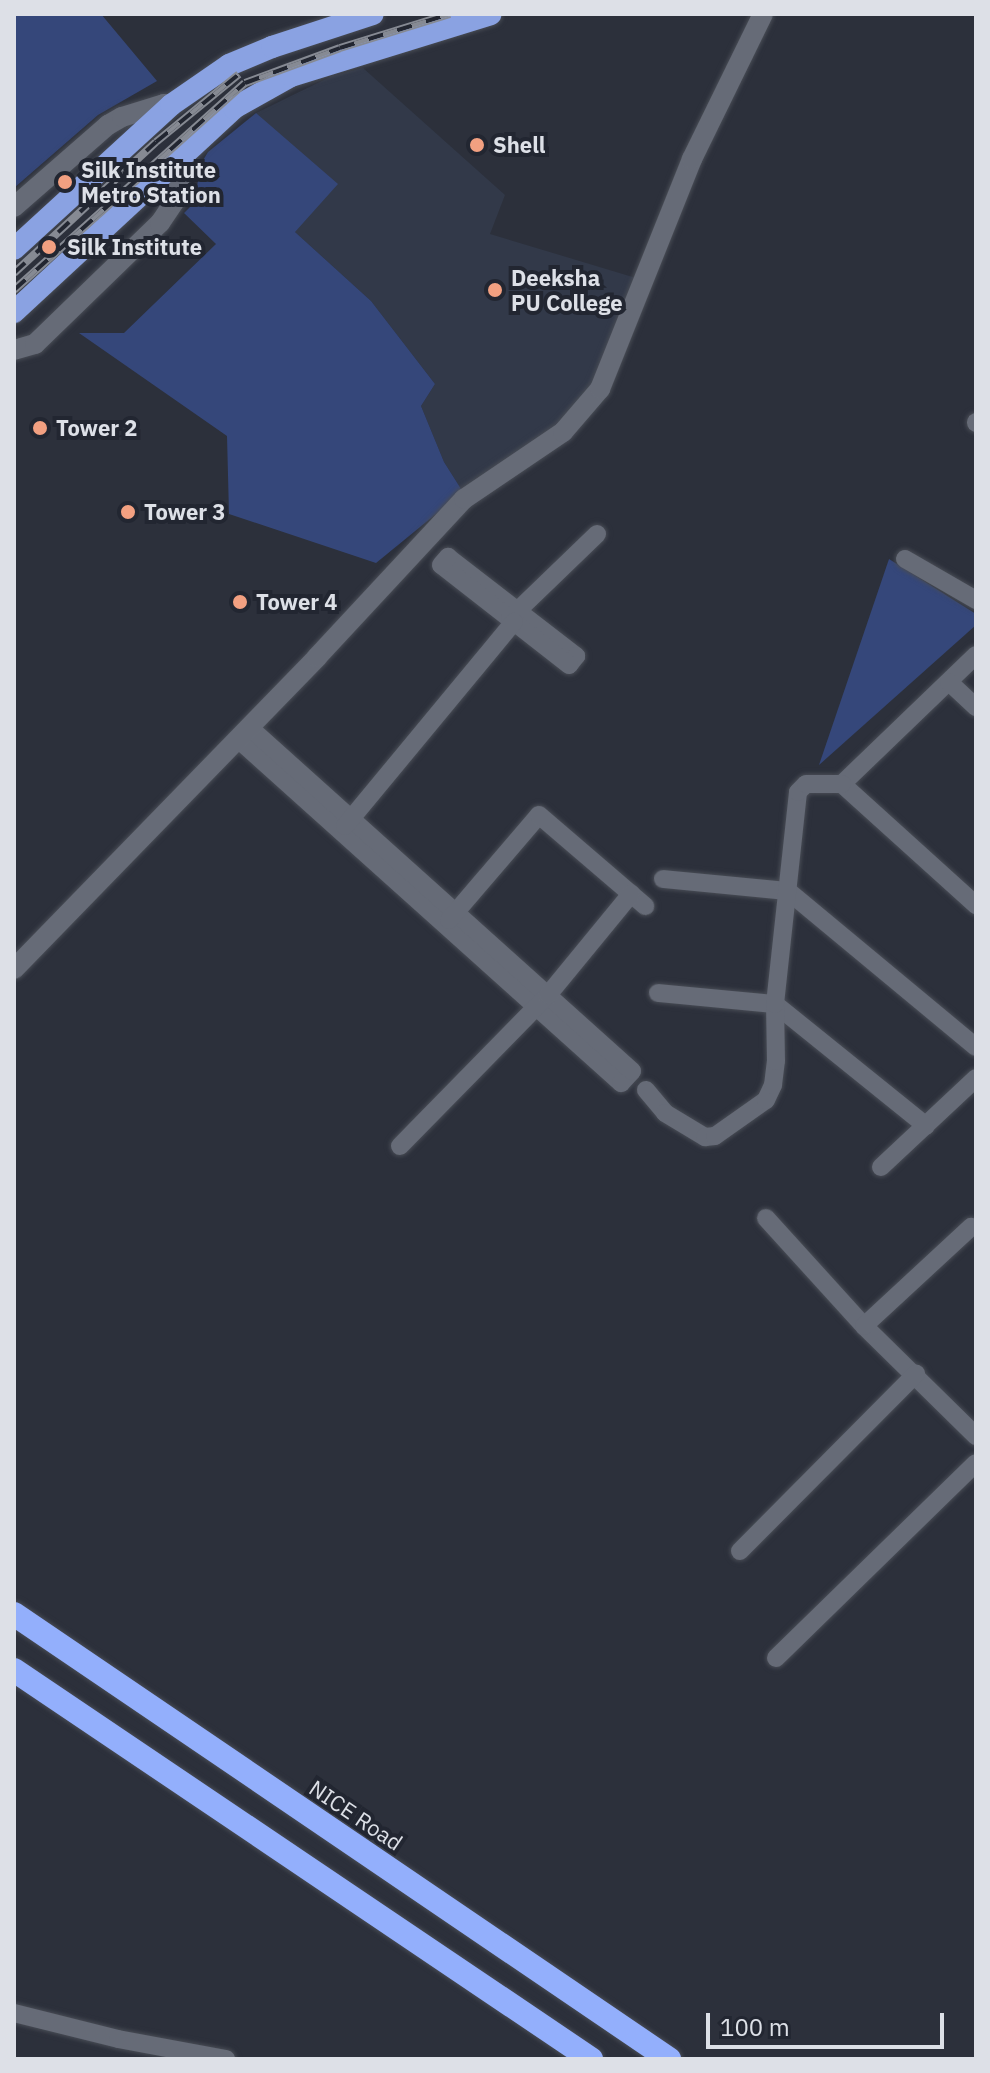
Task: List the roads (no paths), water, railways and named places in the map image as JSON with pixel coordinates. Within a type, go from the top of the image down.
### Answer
[{"type":"highway","points":[[14,249],[171,105],[229,65],[272,47],[373,14]]},
{"type":"highway","points":[[14,312],[234,108],[291,76],[491,14]]},
{"type":"highway","name":"NICE Road","points":[[14,1614],[669,2059]]},
{"type":"highway","points":[[14,1670],[591,2059]]},
{"type":"street","points":[[14,969],[244,733],[464,499],[563,432],[600,389],[692,159],[763,14]]},
{"type":"street","points":[[14,207],[108,125],[122,117],[164,104],[171,105]]},
{"type":"street","points":[[14,350],[35,344],[160,223],[174,202],[185,157],[183,154]]},
{"type":"street","points":[[346,825],[514,617],[597,534]]},
{"type":"street","points":[[905,559],[976,600]]},
{"type":"street","points":[[842,784],[976,655]]},
{"type":"street","points":[[949,682],[976,707]]},
{"type":"street","points":[[244,733],[542,1001],[621,1083],[632,1071],[542,1001]]},
{"type":"street","points":[[646,1090],[665,1113],[705,1137],[715,1136],[766,1100],[773,1085],[775,1004],[798,792],[806,784],[842,784],[976,905]]},
{"type":"street","points":[[400,1146],[638,900],[539,815],[450,918]]},
{"type":"street","points":[[663,879],[788,891],[976,1047]]},
{"type":"street","points":[[658,993],[775,1004],[926,1126]]},
{"type":"street","points":[[881,1167],[976,1078]]},
{"type":"street","points":[[766,1218],[864,1326],[976,1435]]},
{"type":"street","points":[[864,1326],[971,1227]]},
{"type":"street","points":[[740,1551],[916,1374]]},
{"type":"street","points":[[776,1658],[976,1463]]},
{"type":"street","points":[[14,2013],[118,2039],[226,2059]]},
{"type":"railway","points":[[14,290],[245,83],[340,48],[450,14]]},
{"type":"railway","points":[[14,273],[156,142],[239,74]]},
{"type":"place","name":"Shell","points":[[477,145]]},
{"type":"place","name":"Silk Institute Metro Station","points":[[65,182]]},
{"type":"place","name":"Silk Institute","points":[[49,247]]},
{"type":"place","name":"Deeksha PU College","points":[[495,290]]},
{"type":"place","name":"Tower 2","points":[[40,428]]},
{"type":"place","name":"Tower 3","points":[[128,512]]},
{"type":"place","name":"Tower 4","points":[[240,602]]}]
